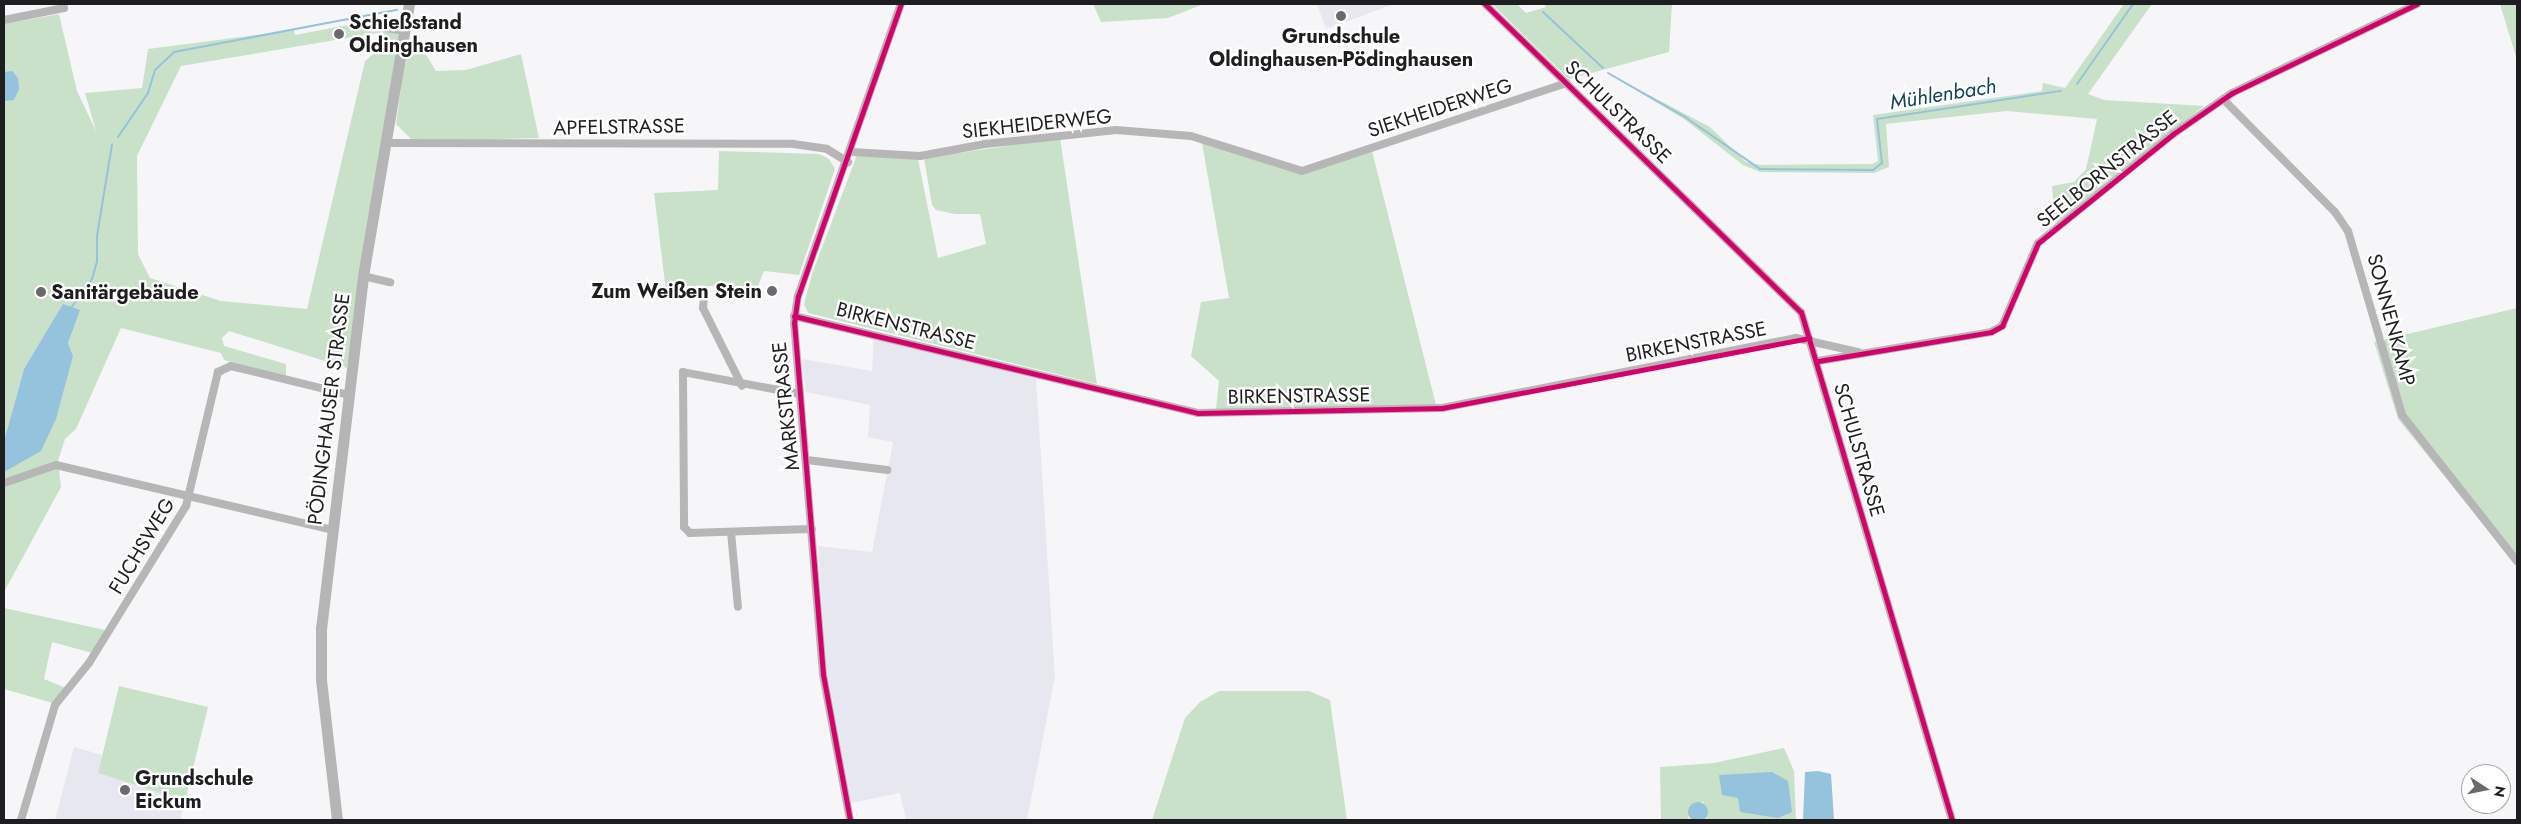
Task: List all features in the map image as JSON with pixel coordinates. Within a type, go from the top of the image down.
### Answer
[{"type":"street","name":"PÖDINGHAUSER STRASSE","points":[[338,820],[320,667],[333,530],[364,276],[408,4]]},
{"type":"street","name":"MARKSTRASSE","points":[[850,820],[825,686],[794,316],[852,152],[901,4]]},
{"type":"street","name":"SCHULSTRASSE","points":[[1485,4],[1792,299],[1818,361],[1952,820]]},
{"type":"street","name":"SEELBORNSTRASSE","points":[[1818,361],[1858,352],[1991,332],[2002,326],[2038,243],[2224,99],[2417,4]]},
{"type":"street","points":[[4,20],[64,6]]},
{"type":"street","points":[[386,28],[404,31]]},
{"type":"street","name":"SIEKHEIDERWEG","points":[[852,152],[920,156],[985,144],[1116,130],[1191,136],[1302,171],[1567,83]]},
{"type":"street","name":"SONNENKAMP","points":[[2224,99],[2335,212],[2348,231],[2402,415],[2517,561]]},
{"type":"street","name":"APFELSTRASSE","points":[[386,142],[794,144],[827,149],[848,162]]},
{"type":"street","points":[[364,276],[390,282]]},
{"type":"street","points":[[704,295],[703,308],[742,386]]},
{"type":"street","name":"BIRKENSTRASSE","points":[[794,316],[1198,413],[1442,408],[1809,338]]},
{"type":"street","name":"SEELBORNSTRASSE","points":[[1809,338],[1858,352]]},
{"type":"street","name":"FUCHSWEG","points":[[21,820],[55,705],[94,656],[188,499],[214,386],[222,367],[349,395]]},
{"type":"street","points":[[800,394],[742,386],[686,372],[681,376],[687,532],[812,529]]},
{"type":"street","points":[[807,460],[887,470]]},
{"type":"street","points":[[4,483],[56,465],[188,499],[333,530]]},
{"type":"street","points":[[731,532],[738,607]]},
{"type":"shaded area","name":"Grundschule Oldinghausen-Pödinghausen","points":[[1317,4],[1394,4],[1326,29]]},
{"type":"shaded area","points":[[874,337],[1036,379],[1055,677],[1027,820],[906,820],[900,793],[851,803],[826,664],[818,546],[872,552],[893,442],[868,437],[870,405],[806,392],[802,359],[872,371]]},
{"type":"shaded area","points":[[74,747],[102,755],[98,773],[185,801],[180,820],[55,820]]},
{"type":"green space","points":[[1093,4],[1204,4],[1168,18],[1101,22]]},
{"type":"green space","points":[[1492,4],[1517,4],[1526,13],[1546,7],[1544,4],[1672,4],[1669,52],[1569,79]]},
{"type":"green space","points":[[2124,4],[2152,4],[2088,94],[2104,100],[2204,106],[2055,224],[2052,186],[2074,182],[2086,169],[2097,119],[2007,111],[1886,124],[1889,167],[1874,173],[1760,172],[1743,165],[1684,119],[1607,73],[1710,127],[1746,162],[1761,165],[1872,164],[1878,161],[1873,115],[2042,91],[2043,83],[2065,88]]},
{"type":"green space","points":[[2500,4],[2517,4],[2517,60]]},
{"type":"green space","points":[[59,14],[77,91],[96,131],[85,93],[142,88],[148,49],[294,30],[295,35],[378,19],[403,20],[347,368],[229,331],[222,338],[224,346],[286,364],[286,376],[224,360],[221,353],[121,328],[76,429],[65,439],[58,461],[61,487],[4,592],[4,472],[13,465],[73,356],[68,343],[72,331],[50,327],[24,369],[4,441],[4,24]],"holes":[[[383,32],[385,44],[365,61],[307,309],[221,301],[150,278],[138,254],[137,156],[181,66]]]},
{"type":"green space","points":[[407,44],[420,45],[436,71],[466,70],[521,54],[539,138],[413,141],[396,124]]},
{"type":"green space","points":[[1060,138],[1097,384],[808,313],[804,304],[812,274],[857,155],[918,159],[938,258],[986,244],[980,214],[955,214],[936,210],[932,205],[924,158]]},
{"type":"green space","points":[[1202,143],[1299,174],[1372,151],[1436,405],[1216,409],[1219,381],[1191,356],[1201,302],[1229,298]]},
{"type":"green space","points":[[719,151],[819,154],[829,159],[835,169],[799,275],[764,271],[752,301],[720,298],[719,285],[666,291],[654,193],[718,190]]},
{"type":"green space","points":[[2517,308],[2517,566],[2398,419],[2374,342]]},
{"type":"green space","points":[[4,608],[105,630],[92,653],[52,642],[44,679],[66,688],[53,703],[4,689]]},
{"type":"green space","points":[[119,686],[208,707],[185,801],[98,773]]},
{"type":"green space","points":[[1219,691],[1309,691],[1330,700],[1347,820],[1152,820],[1185,718],[1200,702]]},
{"type":"green space","points":[[1784,748],[1794,771],[1796,820],[1707,820],[1703,801],[1688,817],[1690,820],[1661,820],[1660,767],[1714,763]]},
{"type":"water","points":[[12,71],[18,78],[19,89],[14,100],[5,101],[4,72]]},
{"type":"water","points":[[63,304],[80,310],[68,343],[73,356],[56,419],[41,451],[4,472],[4,441],[24,369]]},
{"type":"water","points":[[1818,771],[1831,774],[1834,820],[1803,820],[1805,772]]},
{"type":"water","points":[[1772,772],[1788,781],[1792,812],[1778,818],[1740,812],[1738,798],[1722,795],[1719,775]]},
{"type":"water","points":[[1698,802],[1705,805],[1708,812],[1705,819],[1698,822],[1691,819],[1688,812],[1691,805]]},
{"type":"waterway","name":"Mühlenbach","points":[[2077,84],[2133,4]]},
{"type":"waterway","points":[[118,137],[148,93],[155,70],[174,52],[397,10]]},
{"type":"waterway","name":"Mühlenbach","points":[[1543,12],[1603,68]]},
{"type":"waterway","name":"Mühlenbach","points":[[1608,73],[1685,117],[1760,169],[1873,170],[1882,163],[1877,119],[2061,91]]},
{"type":"waterway","points":[[71,308],[92,279],[97,261],[97,236],[112,144]]},
{"type":"cycle path","points":[[850,820],[823,674],[794,323],[798,296],[901,4]]},
{"type":"cycle path","points":[[1485,4],[1801,312],[1952,820]]},
{"type":"cycle path","points":[[1818,361],[1991,332],[2002,326],[2038,243],[2173,134],[2232,93],[2417,4]]},
{"type":"cycle path","points":[[794,316],[1198,413],[1442,408],[1809,338]]},
{"type":"place","name":"Grundschule Oldinghausen-Pödinghausen","points":[[1341,16]]},
{"type":"place","name":"Schießstand Oldinghausen","points":[[339,34]]},
{"type":"place","name":"Zum Weißen Stein","points":[[772,291]]},
{"type":"place","name":"Sanitärgebäude","points":[[41,292]]},
{"type":"place","name":"Grundschule Eickum","points":[[125,790]]}]
